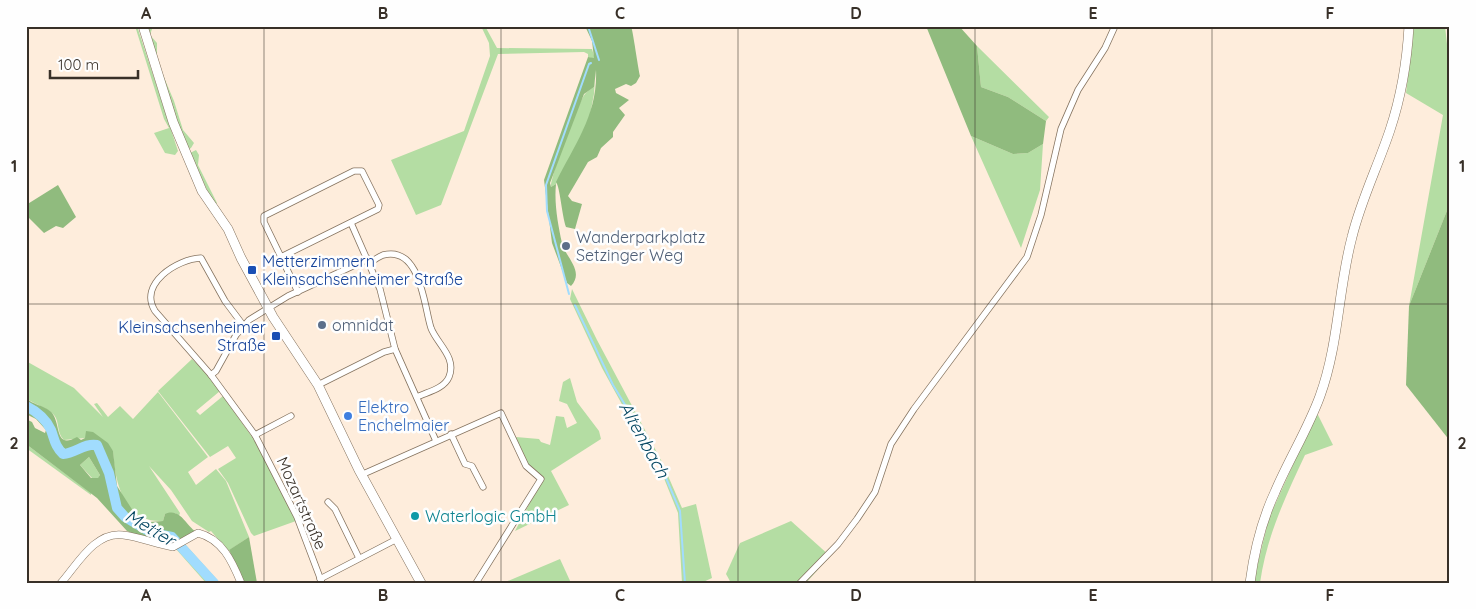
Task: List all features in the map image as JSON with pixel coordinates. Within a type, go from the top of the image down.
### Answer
[{"type":"main road","points":[[142,26],[173,122],[202,191],[228,229],[268,309],[318,385],[361,476],[421,583]]},
{"type":"main road","points":[[1250,583],[1266,514],[1320,397],[1335,336],[1347,256],[1361,207],[1395,115],[1405,67],[1409,26]]},
{"type":"street","points":[[800,583],[838,544],[857,519],[875,492],[891,444],[914,409],[1027,257],[1041,215],[1061,129],[1078,90],[1105,48],[1115,26]]},
{"type":"street","points":[[281,257],[379,208],[360,169],[265,214],[264,222],[281,257],[298,292]]},
{"type":"street","points":[[351,222],[380,289],[395,349],[436,441]]},
{"type":"street","points":[[211,375],[216,371],[243,325],[298,292],[369,261],[382,256],[392,255],[405,260],[412,267],[421,286],[433,332],[449,357],[451,368],[448,379],[438,388],[417,397]]},
{"type":"street","name":"Mozartstraße","points":[[243,325],[225,301],[201,258],[184,263],[154,282],[150,299],[155,311],[211,375],[255,435],[297,517],[321,581]]},
{"type":"street","points":[[318,385],[384,352],[395,349]]},
{"type":"street","points":[[361,476],[501,413],[526,466],[531,473],[541,479],[476,583]]},
{"type":"street","points":[[255,435],[291,416]]},
{"type":"street","points":[[451,434],[465,464],[472,466],[483,487]]},
{"type":"street","points":[[328,502],[335,509],[359,558]]},
{"type":"street","points":[[61,583],[90,549],[106,537],[123,535],[173,547],[193,534],[198,533],[214,540],[230,559],[241,583]]},
{"type":"street","points":[[321,581],[359,558],[397,539]]},
{"type":"green space","points":[[135,26],[137,26],[178,151],[175,155],[165,153],[154,133],[169,128],[164,119]]},
{"type":"green space","points":[[146,26],[153,26],[150,35],[157,43],[157,56],[163,75],[183,130],[194,143],[189,149],[183,139]]},
{"type":"green space","points":[[481,26],[485,26],[497,48],[592,49],[595,59],[588,57],[588,54],[584,52],[498,54],[441,205],[416,215],[391,160],[464,131],[490,56],[489,43]]},
{"type":"green space","points":[[585,26],[631,26],[640,76],[636,83],[631,86],[626,84],[615,89],[616,93],[629,100],[619,108],[625,115],[613,132],[613,137],[601,148],[597,157],[588,162],[568,196],[572,201],[582,204],[575,229],[566,227],[556,182],[578,141],[589,115],[596,86],[596,70],[594,87],[584,94],[550,183],[551,187],[556,184],[556,206],[562,243],[575,269],[575,280],[571,286],[567,283],[552,243],[544,180],[588,57],[594,58],[592,41]]},
{"type":"green space","points":[[926,26],[959,26],[977,46],[981,87],[1008,97],[1046,121],[1043,144],[1028,153],[1013,154],[971,136]]},
{"type":"green space","points":[[1414,26],[1445,26],[1450,71],[1450,203],[1409,306],[1443,115],[1406,93]]},
{"type":"green space","points":[[977,46],[1049,117],[1046,121],[1008,97],[981,87]]},
{"type":"green space","points":[[596,64],[594,94],[590,115],[583,134],[556,184],[551,187],[559,156],[581,100],[594,87]]},
{"type":"green space","points":[[971,136],[1013,154],[1028,153],[1043,144],[1040,190],[1021,248]]},
{"type":"green space","points":[[196,150],[199,155],[198,165],[217,203],[214,205],[190,153]]},
{"type":"green space","points":[[58,185],[76,217],[63,228],[56,226],[44,233],[26,215],[26,205]]},
{"type":"green space","points":[[1450,203],[1450,441],[1406,385],[1409,306]]},
{"type":"green space","points":[[572,289],[662,462],[682,508],[696,504],[712,578],[701,583],[682,583],[678,513],[657,461],[635,428],[602,368],[570,299]]},
{"type":"green space","points":[[192,359],[211,377],[220,391],[196,411],[200,415],[223,396],[257,444],[296,521],[254,536],[228,483],[218,469],[236,458],[228,446],[210,457],[158,391]]},
{"type":"green space","points":[[26,361],[74,388],[103,417],[94,404],[97,403],[108,417],[120,406],[133,419],[158,392],[208,457],[188,472],[196,485],[216,469],[226,481],[249,537],[228,551],[211,531],[209,532],[192,521],[171,490],[149,466],[180,513],[179,516],[175,513],[165,514],[163,521],[150,520],[139,515],[124,499],[119,488],[113,451],[85,438],[64,440],[54,415],[26,398]]},
{"type":"green space","points":[[570,378],[577,402],[599,431],[601,439],[551,471],[569,505],[515,531],[543,478],[529,467],[516,437],[539,439],[541,442],[550,445],[556,416],[564,417],[567,428],[577,423],[567,404],[559,401],[563,382]]},
{"type":"green space","points":[[26,398],[44,407],[54,415],[59,433],[64,440],[77,437],[81,440],[85,438],[86,431],[93,432],[108,443],[113,451],[117,486],[135,514],[149,522],[163,521],[165,514],[175,513],[198,533],[173,547],[158,545],[127,531],[97,498],[26,444],[26,419],[32,422],[35,428],[45,433],[46,430],[36,419],[26,414]],"holes":[[[89,457],[100,475],[98,478],[91,478],[80,465]]]},
{"type":"green space","points":[[1318,415],[1333,445],[1305,455],[1272,533],[1260,583],[1253,583],[1269,518],[1315,416]]},
{"type":"green space","points":[[26,444],[91,493],[91,495],[26,448]]},
{"type":"green space","points":[[89,457],[100,475],[98,479],[92,478],[80,465]]},
{"type":"green space","points":[[791,521],[830,556],[806,583],[731,583],[726,574],[740,543]]},
{"type":"green space","points":[[249,537],[257,583],[244,583],[229,550]]},
{"type":"green space","points":[[184,543],[220,583],[206,583],[176,549]]},
{"type":"green space","points":[[560,559],[571,583],[503,583]]},
{"type":"waterway","name":"Altenbach","points":[[588,26],[599,60]]},
{"type":"waterway","name":"Altenbach","points":[[569,294],[547,211],[546,185],[589,64],[591,63]]},
{"type":"waterway","name":"Altenbach","points":[[575,305],[613,385],[658,459],[680,511],[685,583]]},
{"type":"waterway","name":"Metter","points":[[26,406],[44,419],[63,454],[88,445],[97,445],[109,473],[117,508],[125,517],[152,533],[172,537],[214,583]]},
{"type":"place","name":"Wanderparkplatz Setzinger Weg","points":[[566,246]]},
{"type":"place","name":"Metterzimmern Kleinsachsenheimer Straße","points":[[252,270]]},
{"type":"place","name":"omnidat","points":[[322,325]]},
{"type":"place","name":"Kleinsachsenheimer Straße","points":[[276,336]]},
{"type":"place","name":"Elektro Enchelmaier","points":[[348,416]]},
{"type":"place","name":"Waterlogic GmbH","points":[[415,516]]}]
